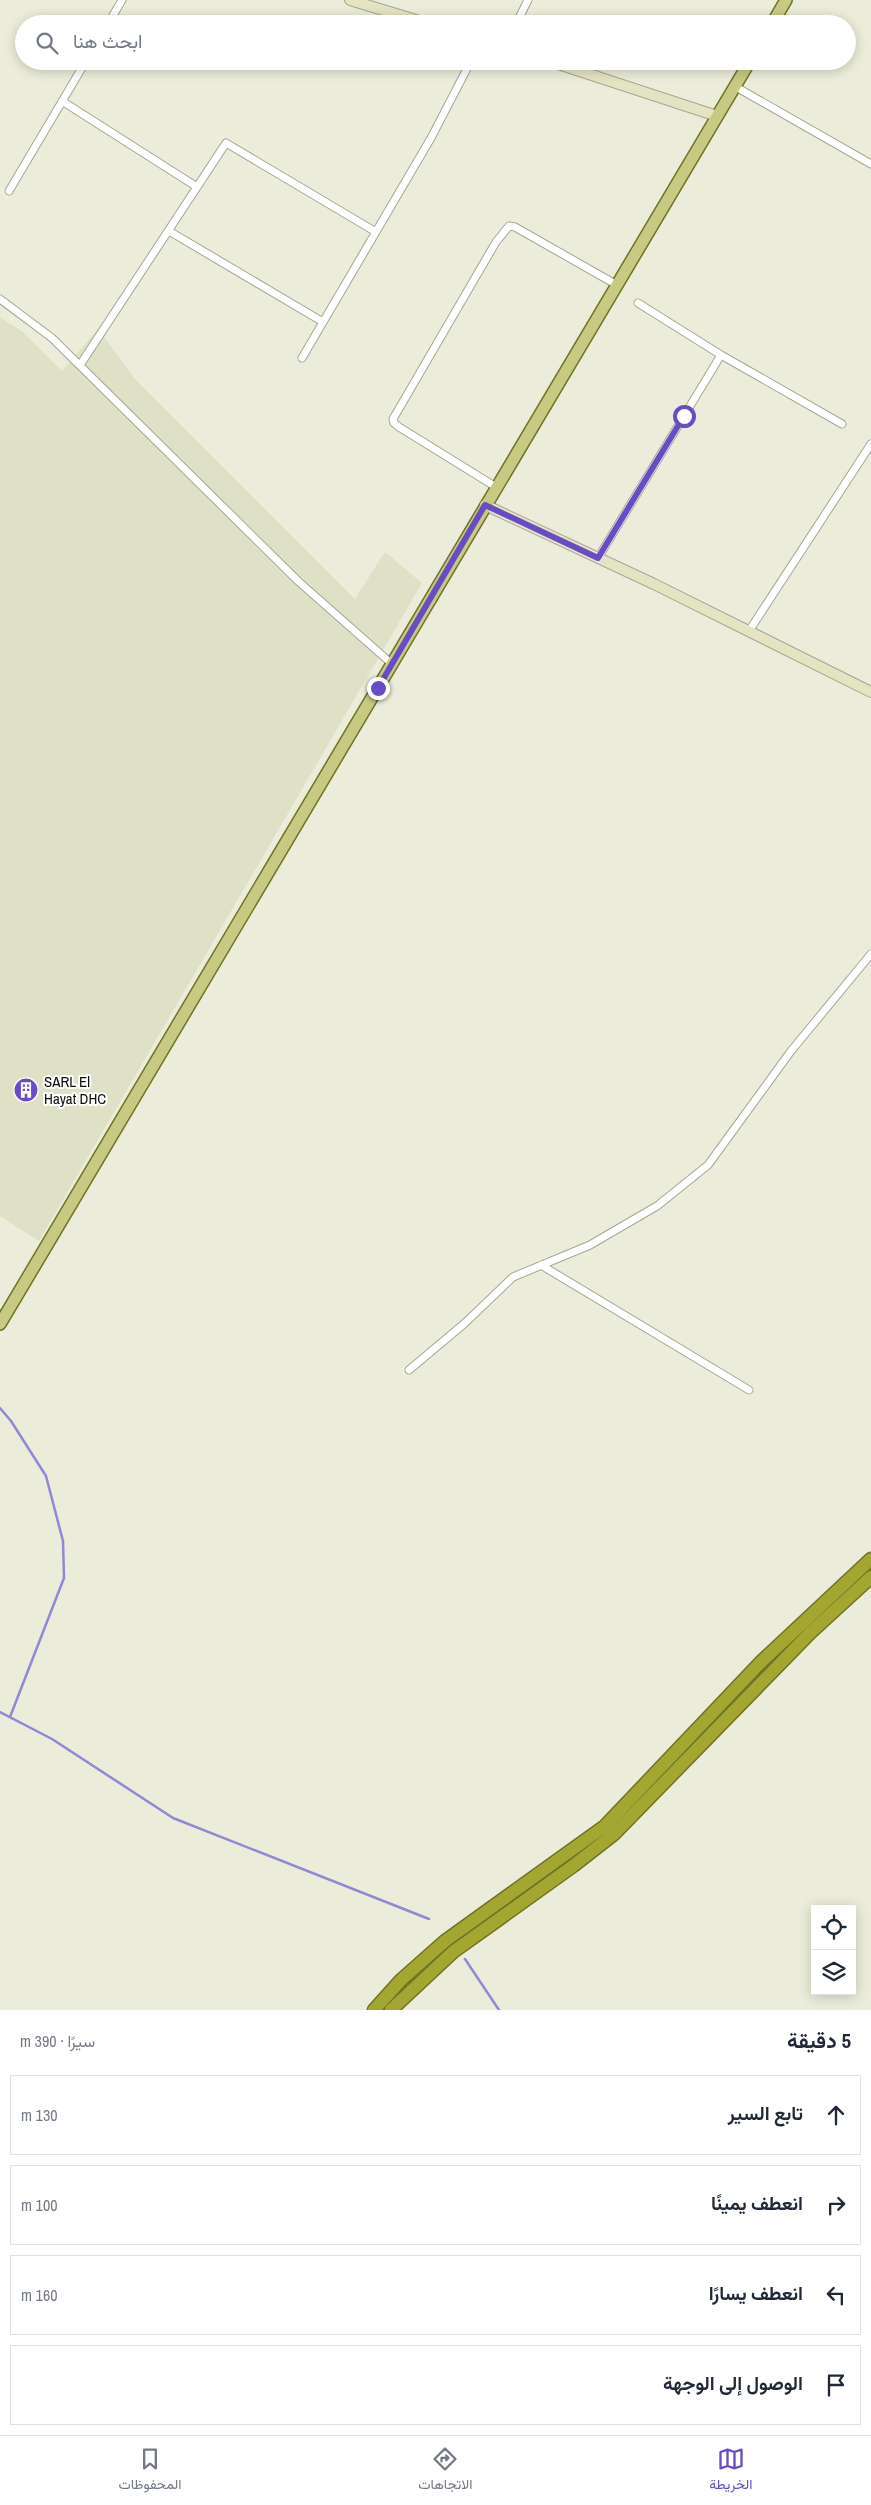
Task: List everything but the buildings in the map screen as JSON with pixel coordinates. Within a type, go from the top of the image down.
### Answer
[{"type":"highway","points":[[374,2010],[401,1980],[445,1941],[605,1826],[776,1648],[871,1559]]},
{"type":"highway","points":[[392,2010],[453,1952],[573,1866],[614,1834],[810,1633],[871,1577]]},
{"type":"main road","points":[[350,0],[399,15]]},
{"type":"main road","points":[[777,15],[786,0]]},
{"type":"main road","points":[[577,70],[718,116]]},
{"type":"main road","points":[[0,1324],[745,70]]},
{"type":"main road","points":[[485,505],[749,631],[871,692]]},
{"type":"street","points":[[113,15],[122,0]]},
{"type":"street","points":[[520,15],[528,0]]},
{"type":"street","points":[[9,191],[81,70]]},
{"type":"street","points":[[302,358],[431,138],[466,70]]},
{"type":"street","points":[[736,87],[871,164]]},
{"type":"street","points":[[62,101],[197,187]]},
{"type":"street","points":[[80,365],[226,143],[376,232]]},
{"type":"street","points":[[496,487],[399,427],[394,423],[393,418],[496,242],[510,226],[515,226],[617,285]]},
{"type":"street","points":[[169,230],[323,322]]},
{"type":"street","points":[[0,299],[46,332],[298,582],[392,664]]},
{"type":"street","points":[[638,303],[721,356],[842,424]]},
{"type":"street","points":[[598,558],[721,356]]},
{"type":"street","points":[[749,631],[871,444]]},
{"type":"street","points":[[409,1370],[466,1323],[513,1277],[590,1245],[656,1206],[708,1165],[791,1051],[871,954]]},
{"type":"street","points":[[541,1265],[749,1390]]},
{"type":"shaded area","points":[[0,317],[23,332],[62,371],[98,329],[134,378],[355,599],[385,552],[422,583],[39,1241],[0,1216]]},
{"type":"waterway","points":[[0,1408],[11,1421],[46,1476],[63,1541],[64,1578],[10,1717]]},
{"type":"waterway","points":[[0,1712],[52,1739],[173,1818],[429,1919]]},
{"type":"waterway","points":[[465,1959],[499,2010]]},
{"type":"place","name":"SARL El Hayat DHC","points":[[26,1090]]},
{"type":"route","points":[[378,688],[485,505],[598,558],[684,416]]}]
